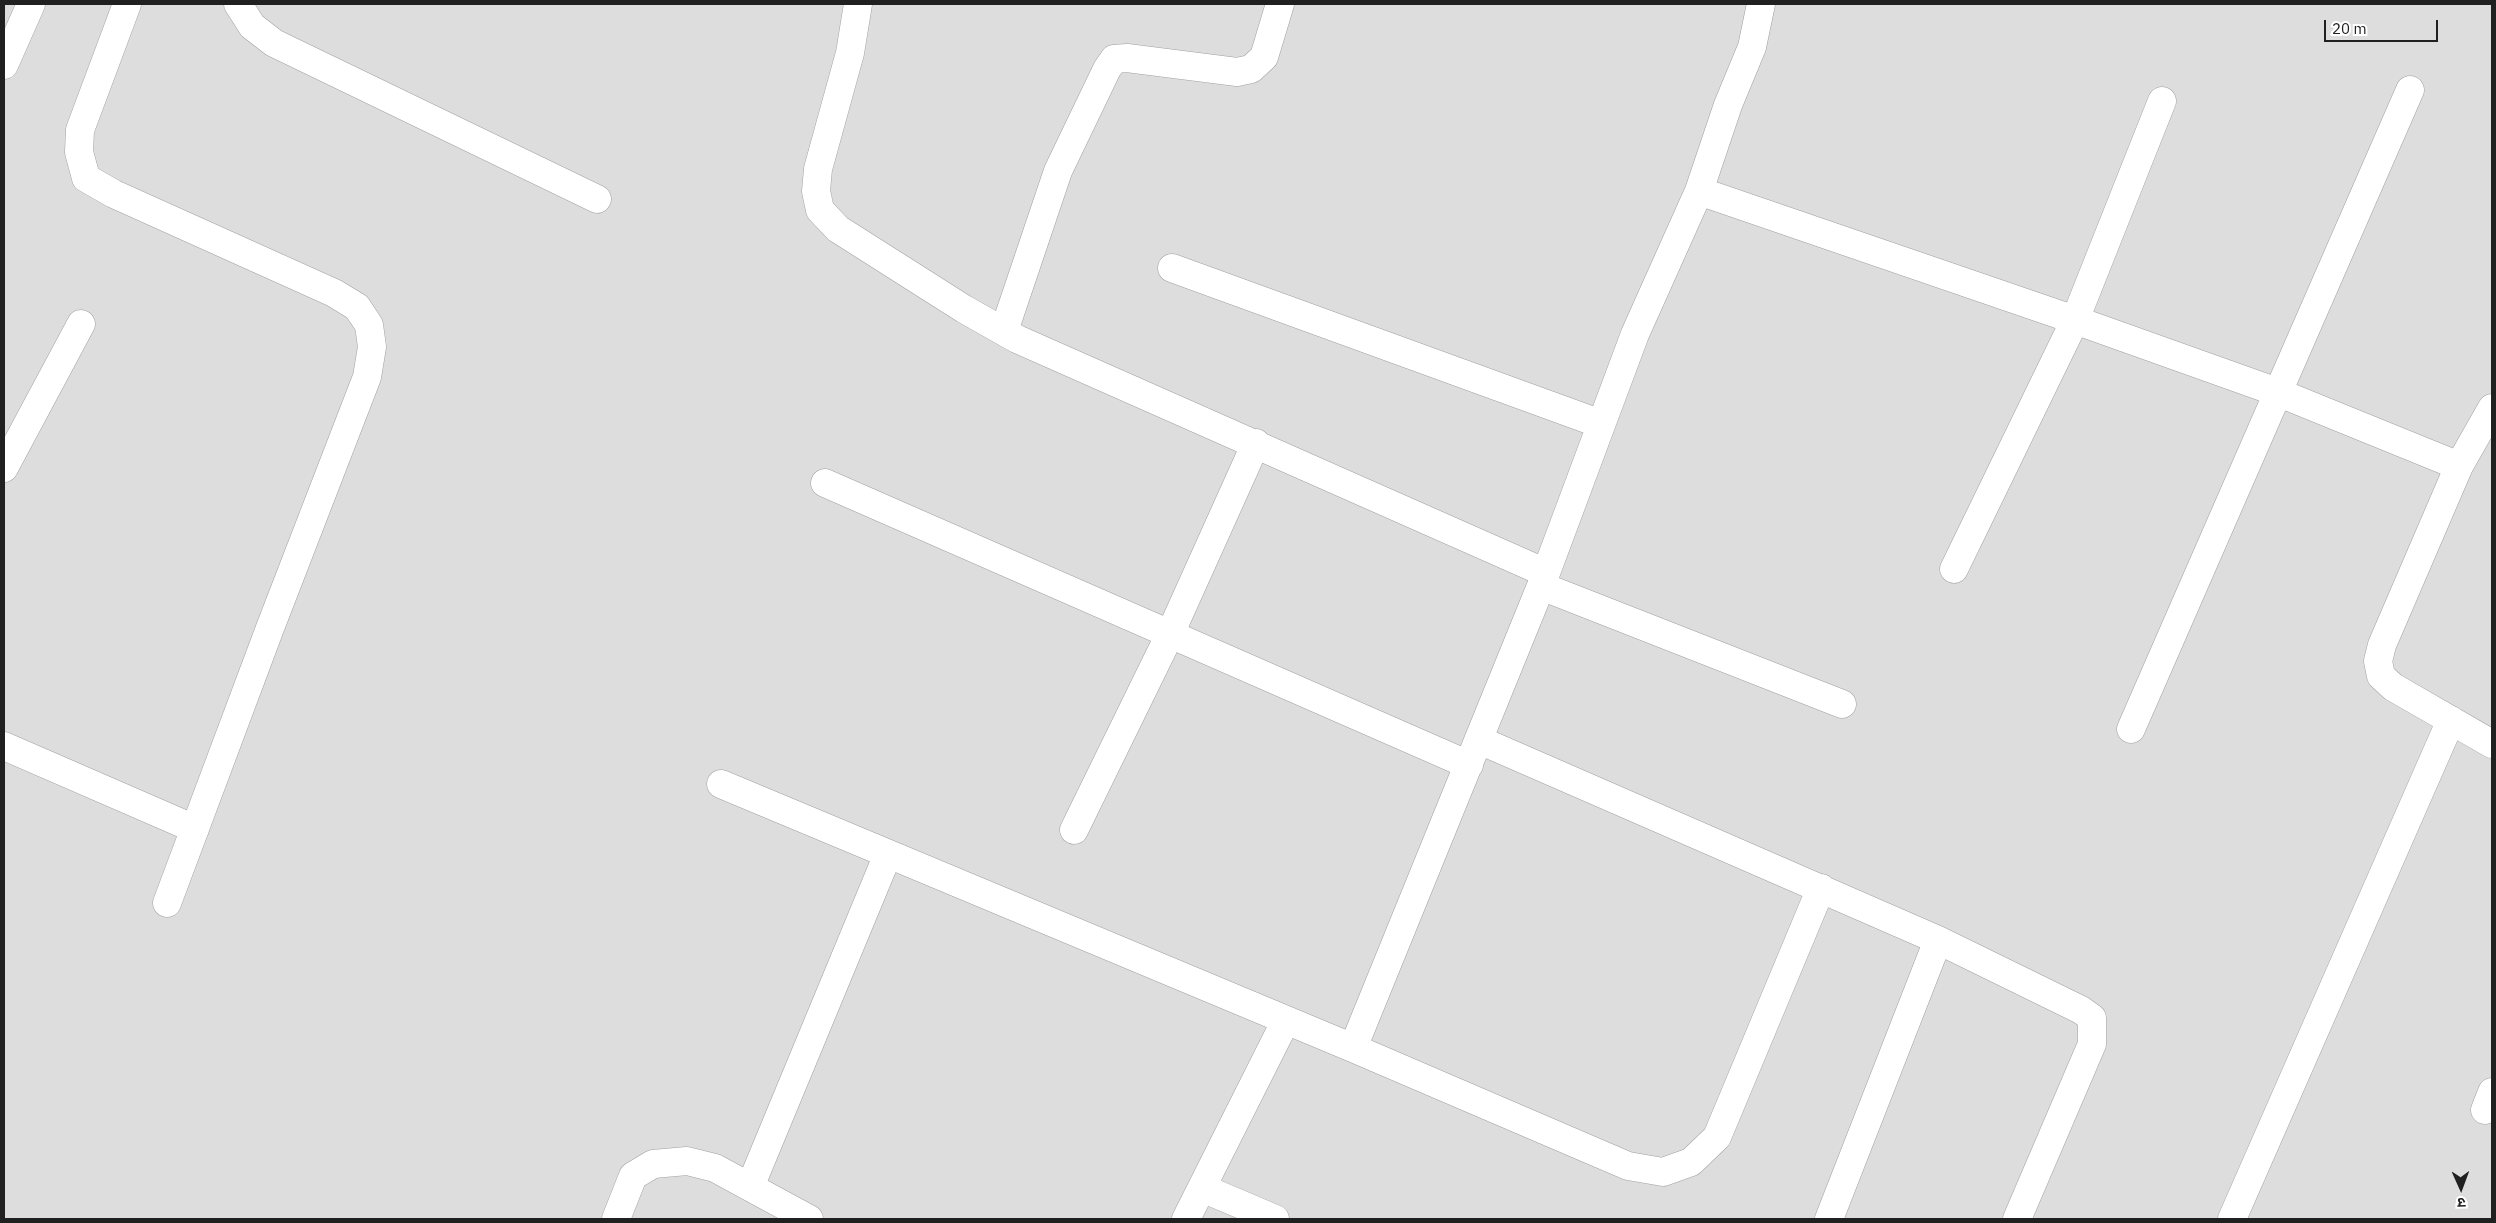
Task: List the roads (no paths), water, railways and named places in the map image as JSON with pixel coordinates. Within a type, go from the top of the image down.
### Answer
[{"type":"street","points":[[4,65],[31,4]]},
{"type":"street","points":[[127,4],[80,130],[79,152],[86,178],[114,194],[334,293],[357,307],[369,325],[372,347],[367,377],[167,903]]},
{"type":"street","points":[[238,4],[252,26],[274,43],[597,199]]},
{"type":"street","points":[[858,4],[850,53],[818,168],[816,191],[820,210],[838,229],[964,309],[1071,364],[1256,443],[1543,579],[1842,704]]},
{"type":"street","points":[[1004,331],[1058,172],[1107,68],[1114,59],[1127,58],[1237,72],[1250,69],[1264,57],[1280,4]]},
{"type":"street","points":[[1353,1048],[1543,579],[1635,334],[1699,191],[1728,105],[1752,47],[1760,10]]},
{"type":"street","points":[[2131,729],[2410,90]]},
{"type":"street","points":[[1954,569],[2076,320],[2162,102]]},
{"type":"street","points":[[1699,191],[2076,320],[2277,392],[2460,466]]},
{"type":"street","points":[[1172,268],[1601,424]]},
{"type":"street","points":[[4,468],[81,324]]},
{"type":"street","points":[[2491,742],[2393,687],[2382,676],[2378,661],[2382,645],[2460,466],[2492,408]]},
{"type":"street","points":[[1074,830],[1170,634],[1256,443]]},
{"type":"street","points":[[826,483],[1469,765]]},
{"type":"street","points":[[2232,1219],[2451,720]]},
{"type":"street","points":[[1479,740],[1938,940],[2081,1010],[2092,1018],[2092,1044],[2017,1219]]},
{"type":"street","points":[[4,746],[195,829]]},
{"type":"street","points":[[722,784],[1353,1048],[1628,1166],[1663,1172],[1691,1162],[1717,1137],[1821,888]]},
{"type":"street","points":[[750,1187],[888,854]]},
{"type":"street","points":[[1829,1219],[1938,940]]},
{"type":"street","points":[[1186,1219],[1286,1020]]},
{"type":"street","points":[[616,1219],[633,1176],[653,1164],[688,1160],[715,1168],[809,1219]]},
{"type":"street","points":[[1202,1188],[1275,1219]]}]
